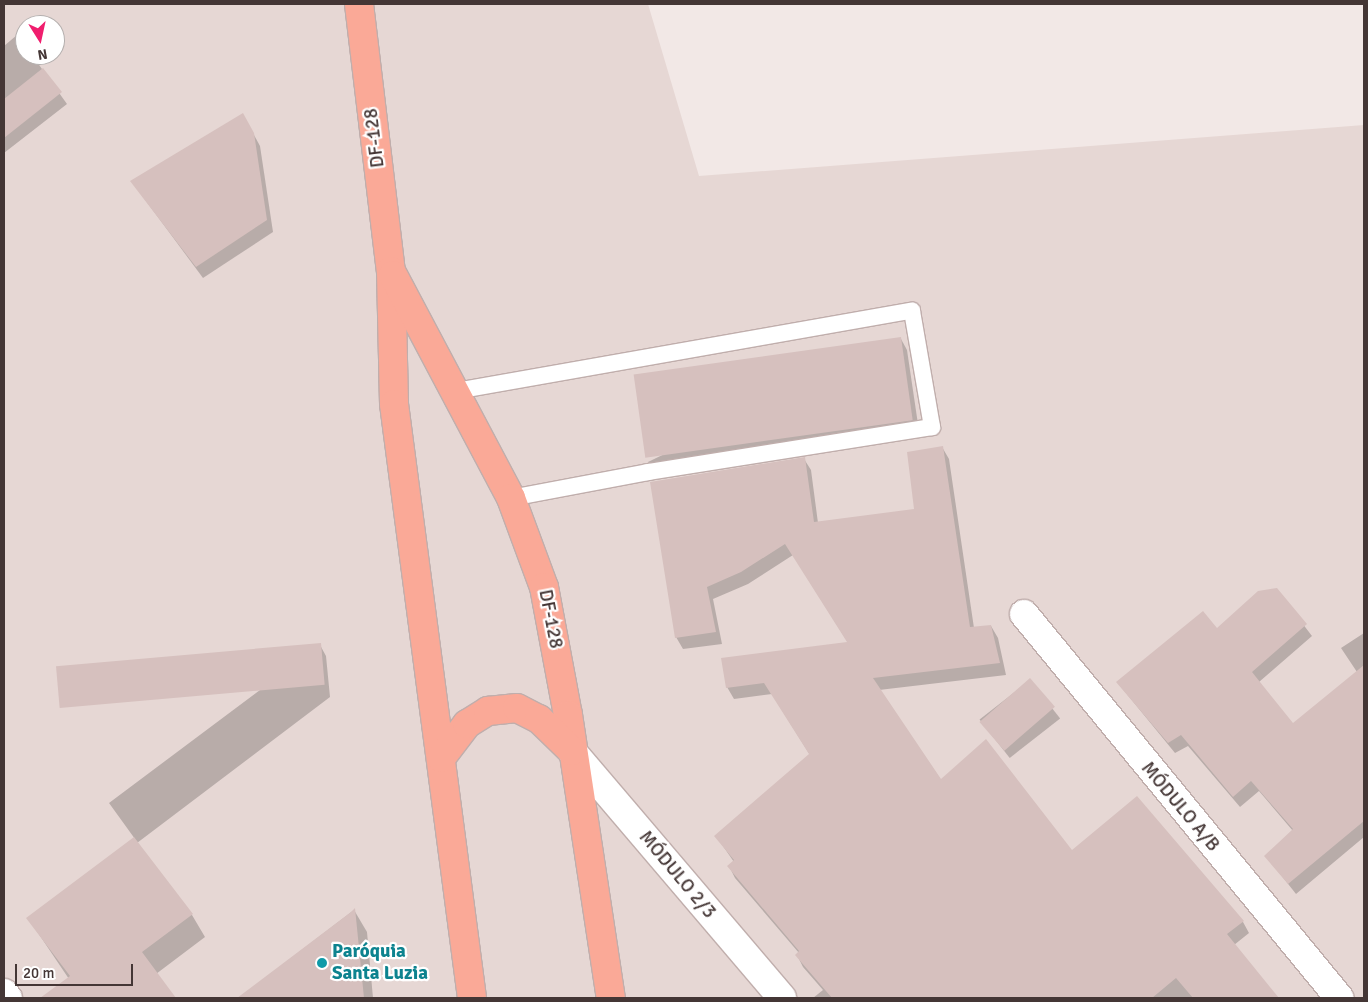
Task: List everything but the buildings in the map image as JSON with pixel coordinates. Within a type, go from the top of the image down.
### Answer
[{"type":"main road","name":"DF-128","points":[[358,4],[391,272],[394,404],[442,758],[472,998]]},
{"type":"main road","name":"DF-128","points":[[391,272],[456,391],[511,498],[544,587],[611,998]]},
{"type":"main road","points":[[442,758],[467,724],[488,711],[517,708],[539,720],[572,751]]},
{"type":"street","name":"MÓDULO A/B","points":[[1024,614],[1339,998]]},
{"type":"street","name":"MÓDULO 2/3","points":[[572,751],[782,998]]},
{"type":"street","points":[[4,993],[8,998]]},
{"type":"lane","points":[[456,391],[912,311],[932,428],[648,472],[511,498]]},
{"type":"shaded area","points":[[4,4],[648,4],[699,176],[1364,125],[1364,998],[4,998]]},
{"type":"place","name":"Paróquia Santa Luzia","points":[[322,963]]}]
